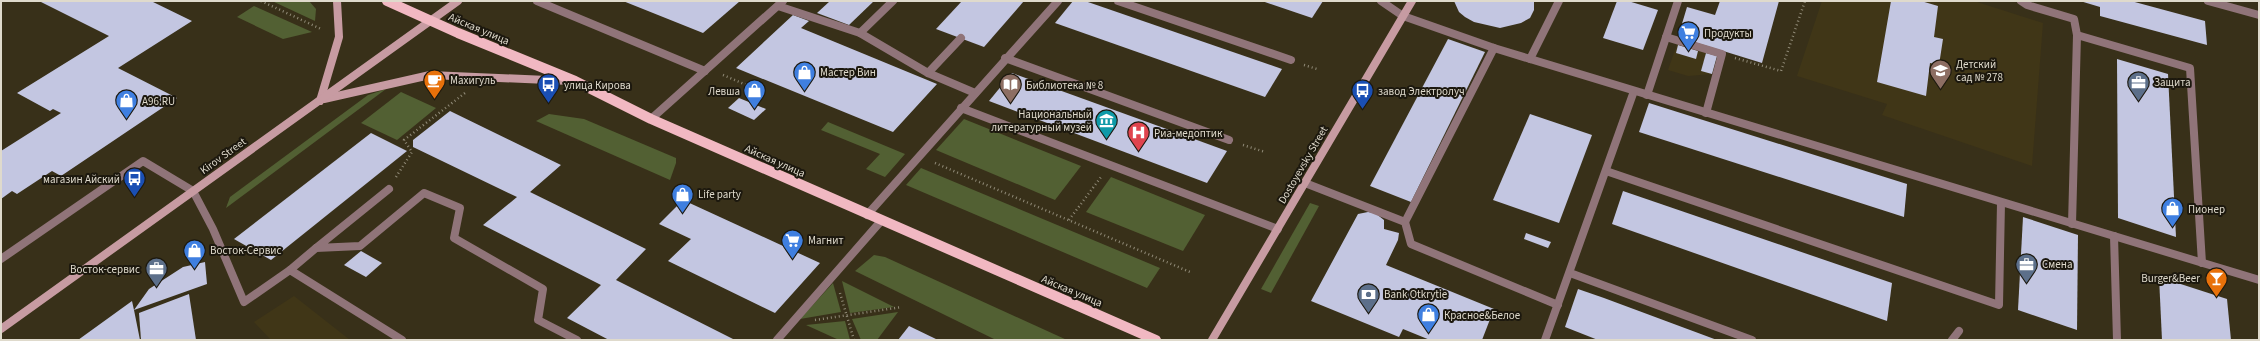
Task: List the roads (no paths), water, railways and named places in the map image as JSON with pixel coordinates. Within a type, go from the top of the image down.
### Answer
[{"type":"main road","points":[[337,1],[338,37],[320,100],[430,75],[499,76],[575,81]]},
{"type":"main road","name":"Айская улица","points":[[387,1],[575,81],[651,119],[867,215],[1156,340]]},
{"type":"main road","name":"Kirov Street","points":[[1,329],[458,1]]},
{"type":"main road","name":"Dostoyevsky Street","points":[[1212,340],[1412,1]]},
{"type":"street","points":[[537,1],[705,71]]},
{"type":"street","points":[[860,33],[893,1]]},
{"type":"street","points":[[867,215],[974,93],[1058,1]]},
{"type":"street","points":[[1118,1],[1291,60]]},
{"type":"street","points":[[1381,1],[1403,16],[1494,48],[2259,280]]},
{"type":"street","points":[[1530,59],[1558,1]]},
{"type":"street","points":[[1647,95],[1678,1]]},
{"type":"street","points":[[2020,1],[2027,5],[2074,19],[2077,35],[2072,224]]},
{"type":"street","points":[[2208,1],[2259,15]]},
{"type":"street","points":[[651,119],[780,3],[860,33],[928,73],[974,93]]},
{"type":"street","points":[[2077,35],[2190,68],[2202,263]]},
{"type":"street","points":[[1666,37],[1722,54],[1706,113]]},
{"type":"street","points":[[928,73],[961,38]]},
{"type":"street","points":[[1494,48],[1405,222],[1411,244],[1558,305]]},
{"type":"street","points":[[1006,58],[1229,140]]},
{"type":"street","points":[[1545,340],[1634,91]]},
{"type":"street","points":[[961,108],[1278,229]]},
{"type":"street","points":[[1,259],[143,161],[193,191],[213,229],[244,302],[290,270],[389,189]]},
{"type":"street","points":[[1606,171],[1999,305],[2001,203]]},
{"type":"street","points":[[1305,183],[1405,222]]},
{"type":"street","points":[[316,248],[360,246],[424,194],[460,208],[454,238],[543,289],[538,320],[577,340]]},
{"type":"street","points":[[777,340],[881,221]]},
{"type":"street","points":[[2114,236],[2117,340]]},
{"type":"street","points":[[290,270],[402,340]]},
{"type":"street","points":[[1570,273],[1752,340]]},
{"type":"street","points":[[1952,340],[1959,331]]},
{"type":"place","name":"Продукты","points":[[1689,52]]},
{"type":"place","name":"Детский сад № 278","points":[[1940,90]]},
{"type":"place","name":"Мастер Вин","points":[[805,92]]},
{"type":"place","name":"Махигуль","points":[[434,100]]},
{"type":"place","name":"Защита","points":[[2139,102]]},
{"type":"place","name":"улица Кирова","points":[[548,104]]},
{"type":"place","name":"Библиотека № 8","points":[[1011,104]]},
{"type":"place","name":"Левша","points":[[755,110]]},
{"type":"place","name":"завод Электролуч","points":[[1363,110]]},
{"type":"place","name":"А96.RU","points":[[126,120]]},
{"type":"place","name":"Национальный литературный музей","points":[[1107,140]]},
{"type":"place","name":"Риа-медоптик","points":[[1139,152]]},
{"type":"place","name":"магазин Айский","points":[[135,198]]},
{"type":"place","name":"Life party","points":[[682,214]]},
{"type":"place","name":"Пионер","points":[[2172,228]]},
{"type":"place","name":"Магнит","points":[[793,260]]},
{"type":"place","name":"Восток-Сервис","points":[[194,270]]},
{"type":"place","name":"Смена","points":[[2027,284]]},
{"type":"place","name":"Восток-сервис","points":[[156,288]]},
{"type":"place","name":"Burger&Beer","points":[[2216,298]]},
{"type":"place","name":"Bank Otkrytie","points":[[1368,314]]},
{"type":"place","name":"Красное&Белое","points":[[1429,334]]}]
